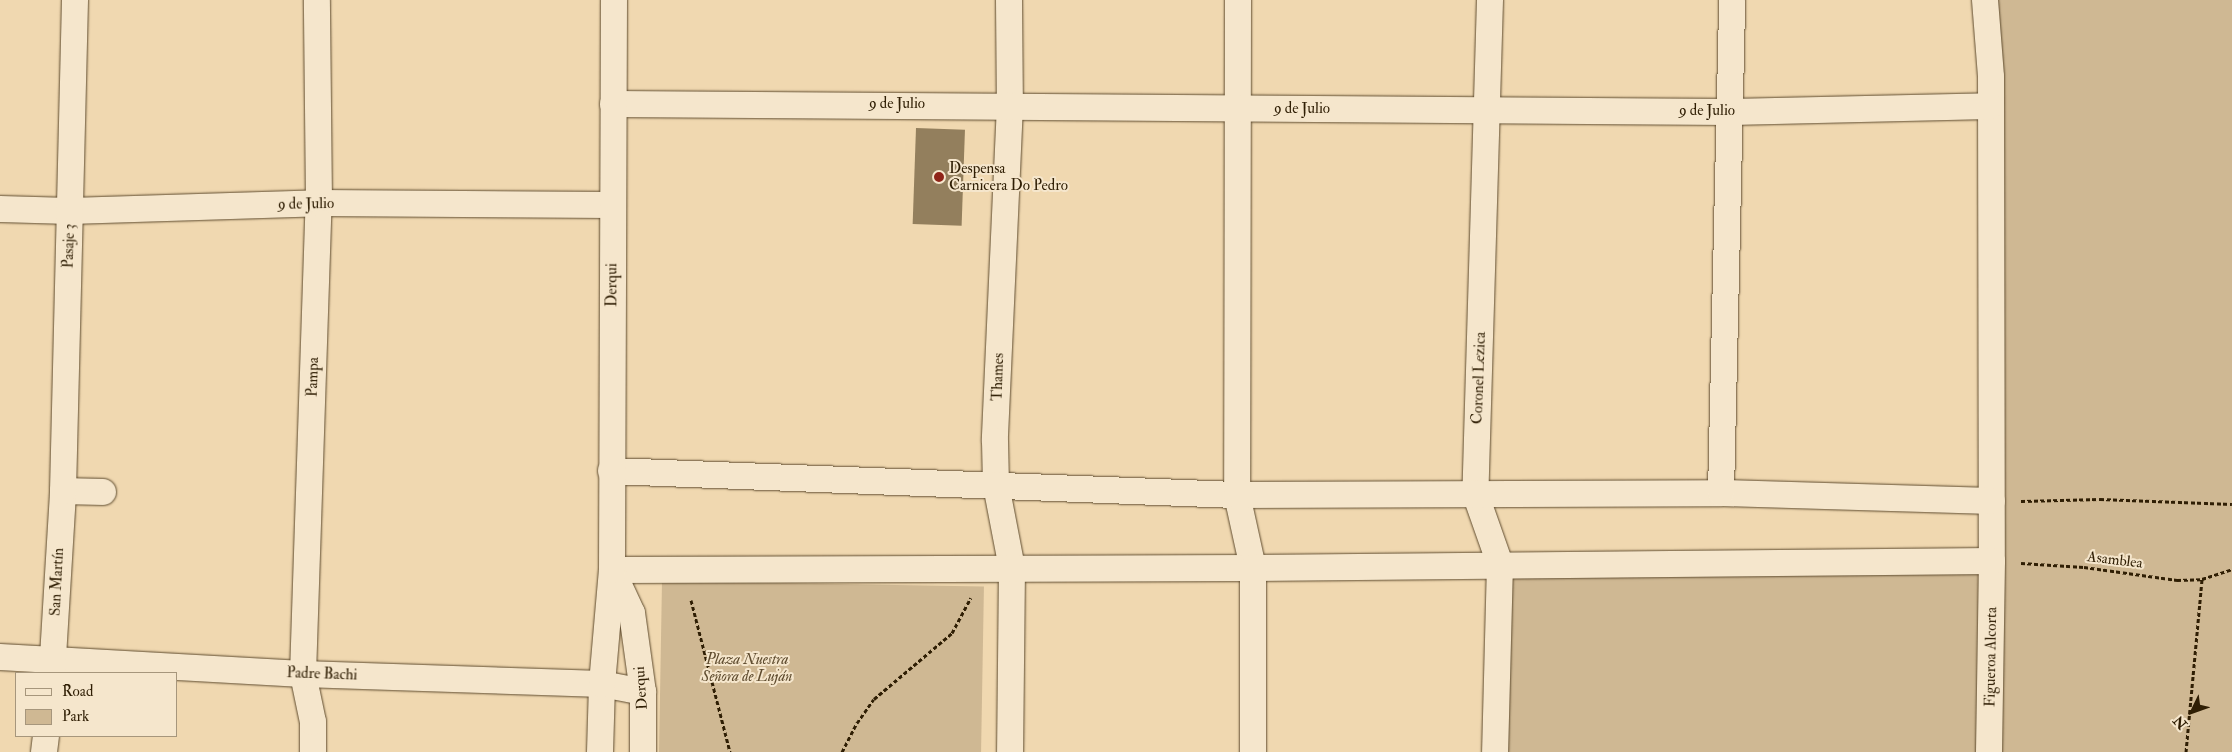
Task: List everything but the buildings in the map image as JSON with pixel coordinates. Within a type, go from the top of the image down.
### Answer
[{"type":"street","name":"Pasaje 3","points":[[63,492],[75,0]]},
{"type":"street","name":"Pampa","points":[[313,752],[313,722],[303,674],[319,203],[317,0]]},
{"type":"street","name":"Derqui","points":[[600,752],[602,684],[612,570],[614,0]]},
{"type":"street","name":"Thames","points":[[1009,0],[1010,105],[995,441],[996,485],[1012,568],[1010,752]]},
{"type":"street","points":[[1238,0],[1238,495],[1253,568],[1253,752]]},
{"type":"street","name":"Coronel Lezica","points":[[1490,0],[1489,110],[1475,493],[1500,564],[1495,752]]},
{"type":"street","points":[[1722,493],[1732,0]]},
{"type":"street","name":"Figueroa Alcorta","points":[[1985,0],[1991,77],[1992,561],[1989,752]]},
{"type":"street","name":"9 de Julio","points":[[614,104],[1010,105],[1731,112],[1990,106]]},
{"type":"street","name":"9 de Julio","points":[[0,209],[70,211],[319,203],[612,205]]},
{"type":"street","points":[[611,471],[1238,495],[1722,493],[1992,501]]},
{"type":"street","points":[[63,492],[103,492]]},
{"type":"street","name":"San Martín","points":[[52,666],[63,492]]},
{"type":"street","points":[[612,570],[1253,568],[1500,564],[1992,561]]},
{"type":"street","name":"Derqui","points":[[612,570],[632,612],[643,692],[643,752]]},
{"type":"street","name":"Padre Bachi","points":[[0,657],[52,666],[602,684],[643,692]]},
{"type":"street","points":[[44,752],[46,737]]},
{"type":"path","points":[[1992,501],[2100,499],[2232,504]]},
{"type":"path","name":"Asamblea","points":[[1992,561],[2084,567],[2177,580],[2202,579],[2232,569]]},
{"type":"path","points":[[842,752],[857,723],[874,699],[952,632],[986,568]]},
{"type":"path","points":[[682,569],[730,752]]},
{"type":"path","points":[[2186,752],[2202,579]]},
{"type":"green space","points":[[1985,0],[2232,0],[2232,752],[1985,752]]},
{"type":"green space","points":[[1504,569],[1978,569],[1978,752],[1504,752]]},
{"type":"green space","name":"Plaza Nuestra Señora de Luján","points":[[662,581],[984,587],[981,752],[659,752]]},
{"type":"place","name":"Despensa Carnicera Do Pedro","points":[[939,177]]}]
